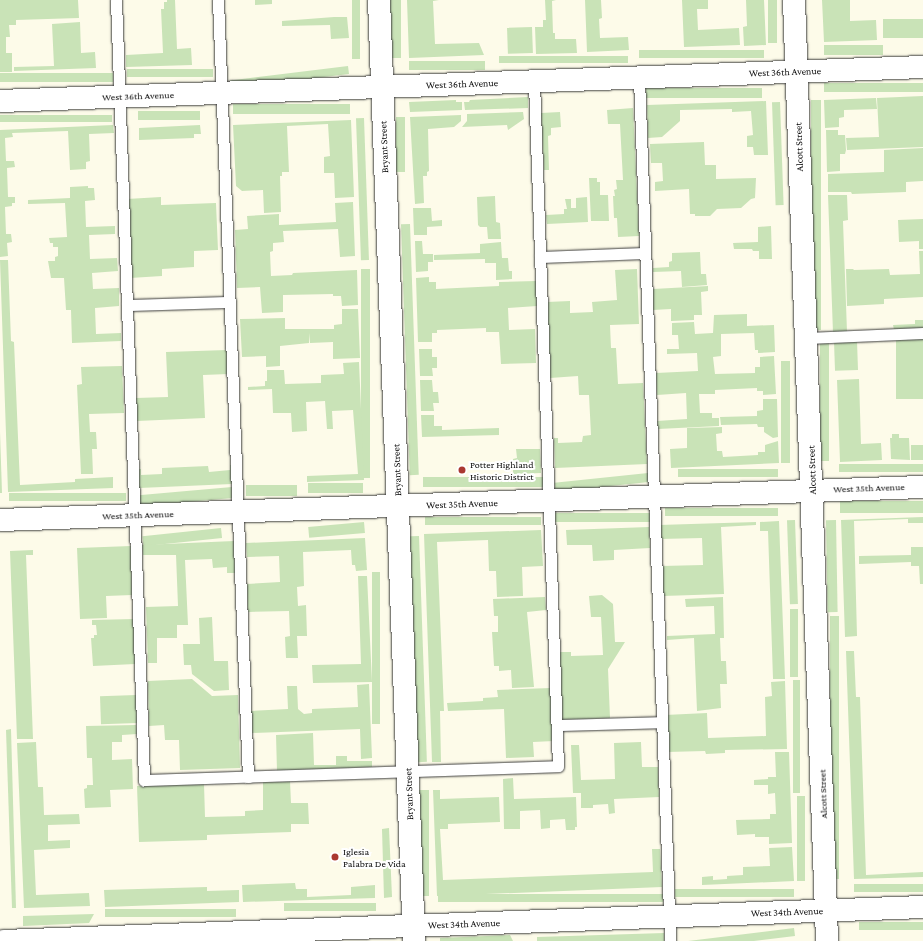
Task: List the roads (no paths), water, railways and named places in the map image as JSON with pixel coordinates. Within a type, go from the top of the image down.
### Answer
[{"type":"street","name":"Bryant Street","points":[[379,0],[413,933]]},
{"type":"street","name":"Alcott Street","points":[[794,0],[827,941]]},
{"type":"street","name":"West 36th Avenue","points":[[0,101],[923,67]]},
{"type":"street","name":"West 35th Avenue","points":[[0,520],[923,487]]},
{"type":"street","name":"West 34th Avenue","points":[[4,941],[413,933],[669,916],[923,907]]},
{"type":"lane","points":[[116,0],[144,780],[558,766],[534,82]]},
{"type":"lane","points":[[218,0],[248,777]]},
{"type":"lane","points":[[639,78],[670,941]]},
{"type":"lane","points":[[540,257],[645,253]]},
{"type":"lane","points":[[127,305],[229,302]]},
{"type":"lane","points":[[807,338],[923,333]]},
{"type":"lane","points":[[557,725],[662,722]]},
{"type":"place","name":"Potter Highland Historic District","points":[[462,470]]},
{"type":"place","name":"Iglesia Palabra De Vida","points":[[335,857]]}]
